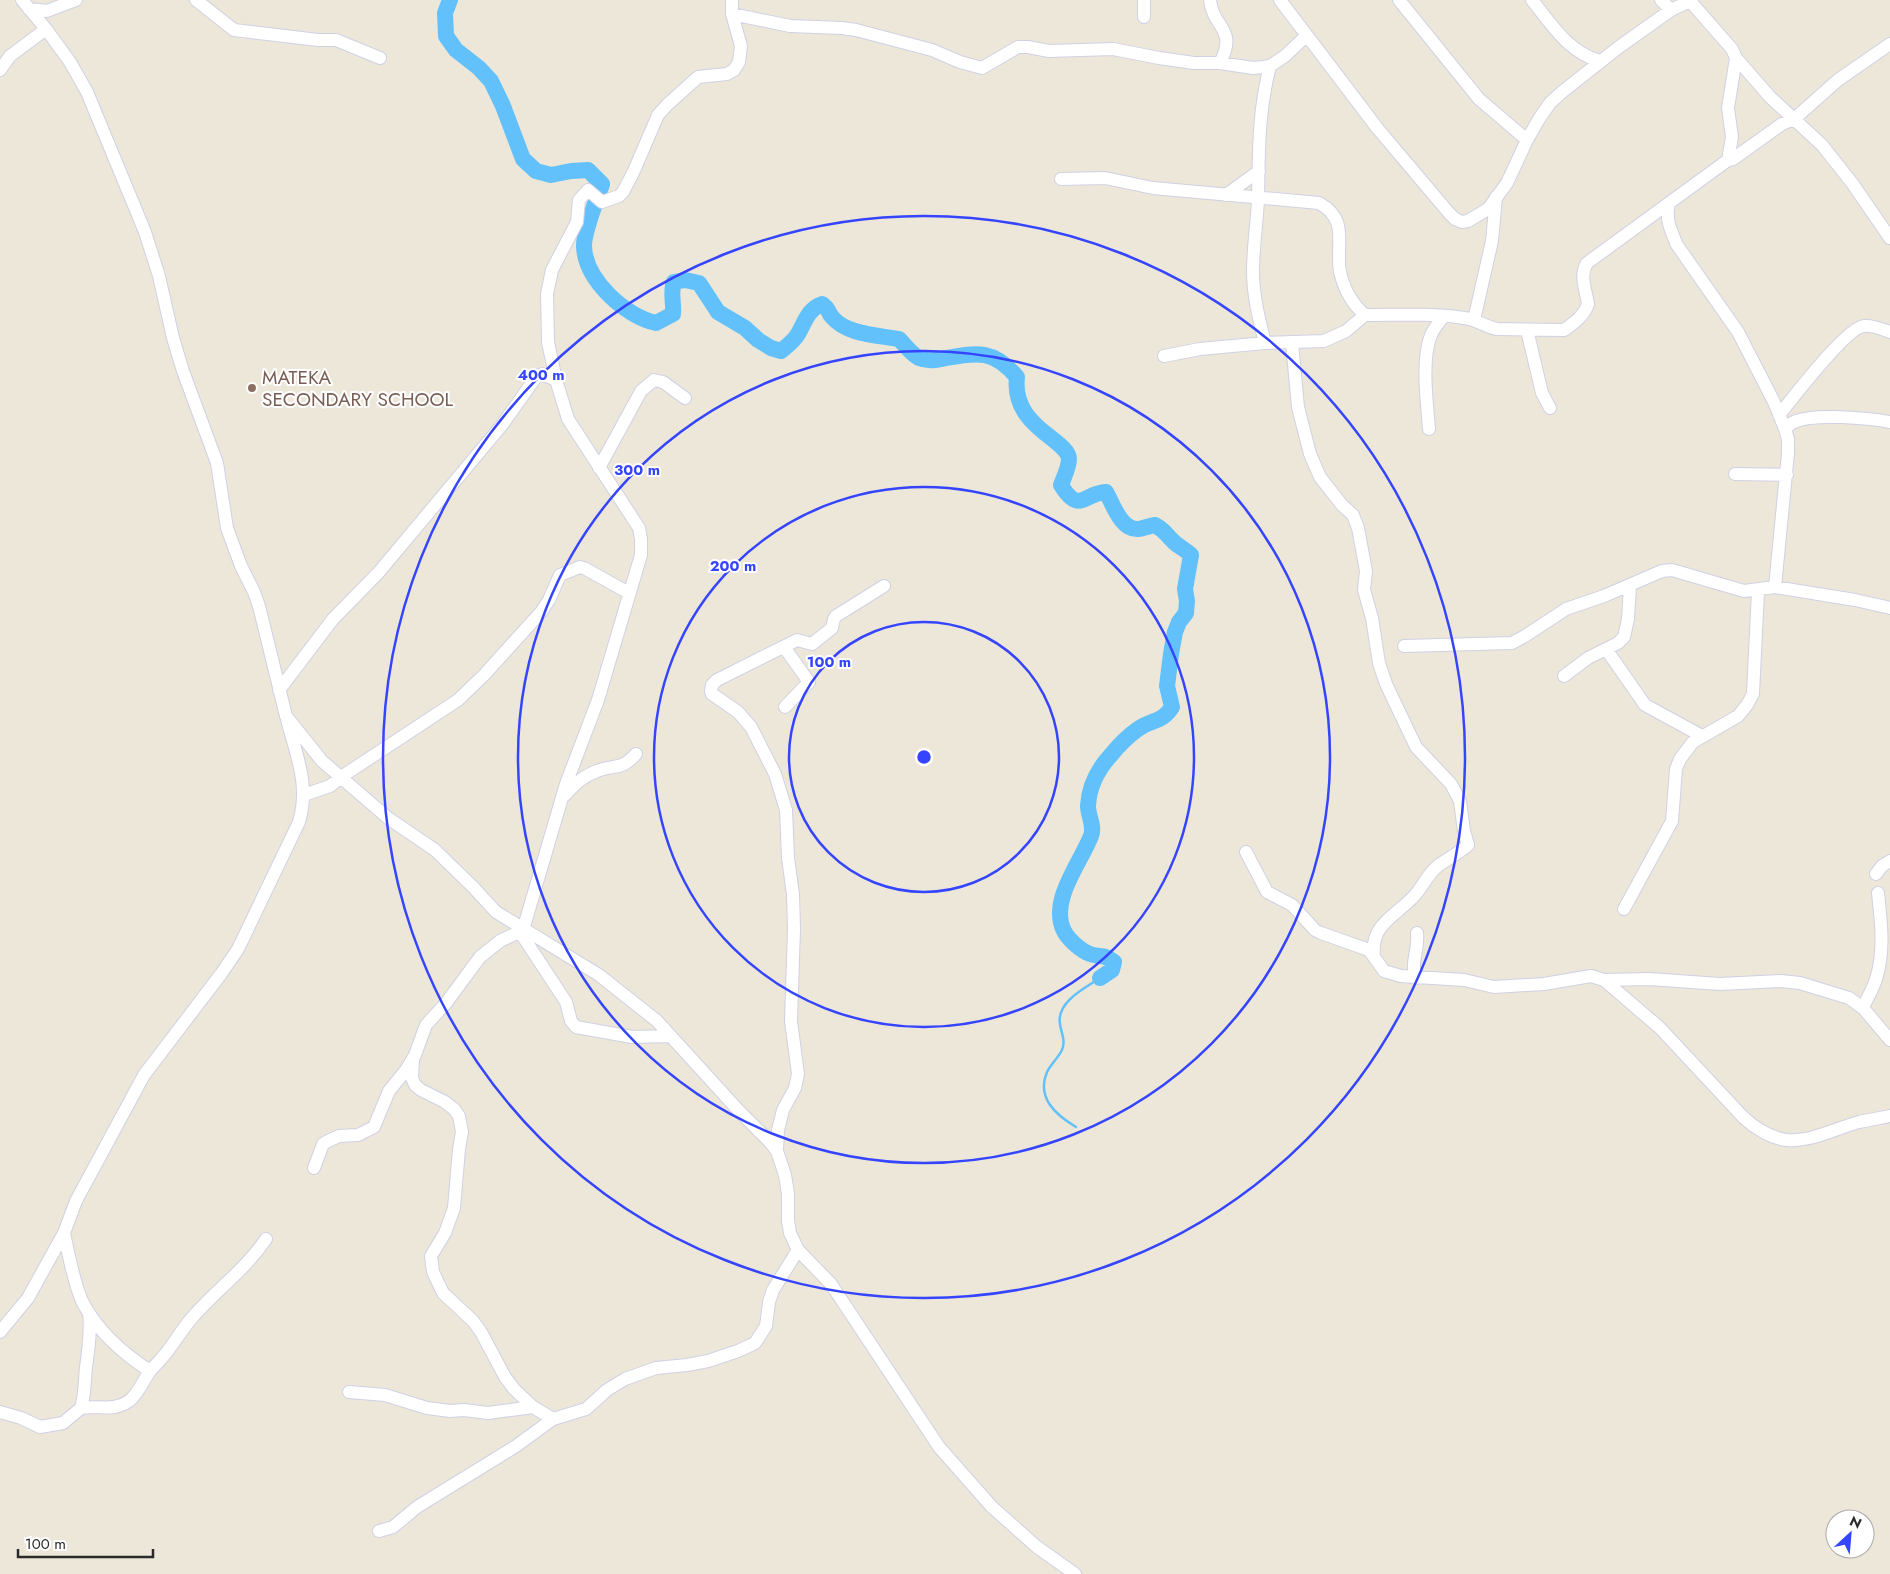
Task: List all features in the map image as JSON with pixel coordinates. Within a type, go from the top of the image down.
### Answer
[{"type":"street","points":[[25,5],[47,11],[76,0]]},
{"type":"street","points":[[196,0],[234,30],[318,40],[336,40],[380,58]]},
{"type":"street","points":[[314,1168],[323,1144],[333,1138],[358,1135],[374,1127],[389,1091],[414,1057],[426,1025],[446,1003],[480,957],[500,941],[522,931],[573,764],[598,700],[641,555],[639,528],[568,419],[556,380],[548,342],[547,294],[552,270],[577,222],[579,200],[588,190],[602,202],[619,196],[633,173],[658,115],[667,105],[698,77],[727,74],[734,70],[740,62],[741,46],[732,14],[732,0]]},
{"type":"street","points":[[1144,0],[1144,17]]},
{"type":"street","points":[[1210,0],[1213,13],[1226,37],[1227,48],[1220,63]]},
{"type":"street","points":[[1280,0],[1378,129],[1455,219],[1462,222],[1468,221],[1488,208],[1506,183],[1527,140],[1550,103],[1600,61],[1671,10],[1691,0],[1732,49],[1736,58],[1770,97],[1822,145],[1890,238]]},
{"type":"street","points":[[1399,0],[1480,99],[1527,140]]},
{"type":"street","points":[[1532,0],[1558,33],[1577,52],[1586,58],[1600,61]]},
{"type":"street","points":[[1661,0],[1671,10]]},
{"type":"street","points":[[0,1332],[28,1298],[64,1233],[76,1202],[144,1075],[238,949],[300,822],[304,794],[302,772],[279,690],[259,606],[227,528],[217,463],[183,371],[173,338],[159,276],[145,232],[88,92],[70,62],[46,29],[25,5]]},
{"type":"street","points":[[732,14],[790,26],[856,30],[932,50],[976,68],[987,67],[1018,47],[1049,51],[1113,49],[1194,63],[1220,63],[1253,68],[1270,66],[1285,56],[1306,36]]},
{"type":"street","points":[[0,70],[10,56],[46,29]]},
{"type":"street","points":[[1164,356],[1200,349],[1330,339],[1346,331],[1365,315],[1444,316],[1474,320],[1487,327],[1564,330],[1583,314],[1588,304],[1582,275],[1587,263],[1728,160],[1733,159],[1782,124],[1794,119],[1838,80],[1890,44]]},
{"type":"street","points":[[1728,160],[1732,137],[1728,108],[1736,58]]},
{"type":"street","points":[[1265,343],[1255,299],[1252,273],[1258,198],[1260,111],[1270,66]]},
{"type":"street","points":[[1226,195],[1259,170]]},
{"type":"street","points":[[1061,179],[1105,178],[1153,188],[1320,204],[1330,209],[1337,220],[1340,271],[1346,291],[1352,302],[1365,315]]},
{"type":"street","points":[[1474,320],[1492,241],[1496,197]]},
{"type":"street","points":[[1669,204],[1666,215],[1677,245],[1738,332],[1785,428],[1788,446],[1787,474],[1775,587]]},
{"type":"street","points":[[1429,429],[1426,374],[1428,346],[1435,327],[1444,316]]},
{"type":"street","points":[[1779,415],[1830,354],[1856,329],[1863,326],[1890,332]]},
{"type":"street","points":[[1527,330],[1542,393],[1550,408]]},
{"type":"street","points":[[1292,343],[1298,407],[1310,454],[1320,477],[1342,505],[1353,515],[1358,528],[1366,571],[1364,590],[1372,618],[1379,663],[1386,684],[1416,747],[1451,784],[1460,801],[1468,845],[1427,876],[1417,894],[1385,922],[1373,946],[1374,956]]},
{"type":"street","points":[[279,690],[333,619],[379,572],[502,425],[536,377],[542,374],[556,380]]},
{"type":"street","points":[[599,468],[641,391],[650,381],[663,382],[684,398]]},
{"type":"street","points":[[1785,428],[1795,421],[1813,417],[1869,419],[1890,422]]},
{"type":"street","points":[[1735,474],[1787,474]]},
{"type":"street","points":[[304,794],[329,786],[341,776],[458,700],[541,612],[562,573],[580,567],[584,568],[629,593]]},
{"type":"street","points":[[1404,646],[1512,643],[1566,609],[1662,571],[1672,570],[1732,589],[1744,591],[1775,587],[1855,600],[1890,608]]},
{"type":"street","points":[[1564,676],[1588,658],[1606,650],[1624,638],[1628,619],[1630,585]]},
{"type":"street","points":[[777,1151],[778,1130],[783,1110],[798,1080],[791,1021],[794,928],[786,810],[775,774],[751,727],[744,718],[714,696],[711,691],[712,685],[717,680],[799,640],[812,644],[832,628],[836,616],[884,586]]},
{"type":"street","points":[[1624,909],[1672,821],[1676,769],[1680,759],[1694,742],[1702,736],[1738,716],[1753,694],[1758,590]]},
{"type":"street","points":[[784,647],[809,682],[785,707]]},
{"type":"street","points":[[1606,650],[1646,705],[1702,736]]},
{"type":"street","points":[[286,716],[322,761],[388,818],[435,850],[496,912],[522,931],[599,975],[657,1021],[777,1151],[786,1175],[790,1233],[798,1250],[831,1284],[939,1447],[992,1507],[1037,1547],[1075,1574]]},
{"type":"street","points":[[563,798],[584,777],[607,768],[622,766],[636,754]]},
{"type":"street","points":[[1246,852],[1267,892],[1292,905],[1315,930],[1330,938],[1369,950],[1380,967],[1387,973],[1416,978],[1464,980],[1494,987],[1544,984],[1591,976],[1604,980],[1649,979],[1720,984],[1780,981],[1800,983],[1849,998],[1863,1008],[1890,1040]]},
{"type":"street","points":[[1876,874],[1882,866],[1890,861]]},
{"type":"street","points":[[1863,1008],[1876,981],[1881,954],[1878,892]]},
{"type":"street","points":[[522,931],[566,1002],[571,1020],[576,1027],[632,1037],[671,1036]]},
{"type":"street","points":[[1416,978],[1413,965],[1417,948],[1417,933]]},
{"type":"street","points":[[1604,980],[1660,1028],[1755,1128],[1786,1140],[1803,1139],[1861,1122],[1890,1116]]},
{"type":"street","points":[[414,1057],[412,1078],[415,1085],[454,1109],[459,1116],[462,1132],[454,1208],[445,1233],[431,1256],[433,1272],[443,1293],[473,1321],[481,1332],[505,1377],[521,1397],[533,1408],[553,1419]]},
{"type":"street","points":[[64,1233],[84,1304],[113,1342],[150,1372]]},
{"type":"street","points":[[81,1408],[103,1408],[128,1402],[137,1393],[150,1372],[162,1359],[190,1320],[248,1262],[266,1239]]},
{"type":"street","points":[[379,1531],[393,1526],[417,1507],[516,1446],[553,1419],[586,1409],[612,1387],[646,1370],[708,1361],[755,1343],[766,1326],[769,1302],[773,1290],[798,1250]]},
{"type":"street","points":[[0,1412],[21,1418],[40,1427],[63,1423],[81,1408],[86,1390],[90,1342],[89,1312]]},
{"type":"street","points":[[349,1392],[385,1395],[420,1406],[450,1411],[464,1410],[488,1413],[533,1408]]},
{"type":"waterway","points":[[450,0],[445,13],[446,36],[456,50],[479,68],[491,81],[503,106],[523,159],[536,171],[551,175],[588,170],[602,184],[588,224],[584,246],[586,259],[591,271],[609,295],[620,305],[632,313],[656,323],[673,314],[672,290],[674,282],[685,280],[699,283],[718,312],[745,328],[758,340],[771,348],[781,351],[796,337],[813,309],[822,304],[838,323],[854,331],[899,339],[913,354],[922,359],[932,360],[977,354],[993,358],[1009,368],[1017,377],[1017,394],[1022,408],[1031,420],[1066,452],[1069,462],[1061,485],[1067,494],[1077,501],[1106,492],[1118,516],[1127,526],[1139,529],[1155,525],[1191,555],[1185,589],[1186,613],[1179,622],[1175,632],[1171,654],[1167,686],[1172,707],[1164,716],[1143,726],[1127,738],[1106,760],[1098,772],[1092,785],[1088,806],[1092,828],[1091,836],[1068,883],[1060,907],[1060,919],[1064,931],[1072,941],[1086,952],[1114,962],[1112,970],[1100,978]]},
{"type":"waterway","points":[[1076,1127],[1061,1117],[1050,1105],[1046,1098],[1044,1081],[1050,1066],[1062,1050],[1063,1040],[1060,1024],[1062,1009],[1073,996],[1100,978]]},
{"type":"place","name":"MATEKA SECONDARY SCHOOL","points":[[252,388]]}]
